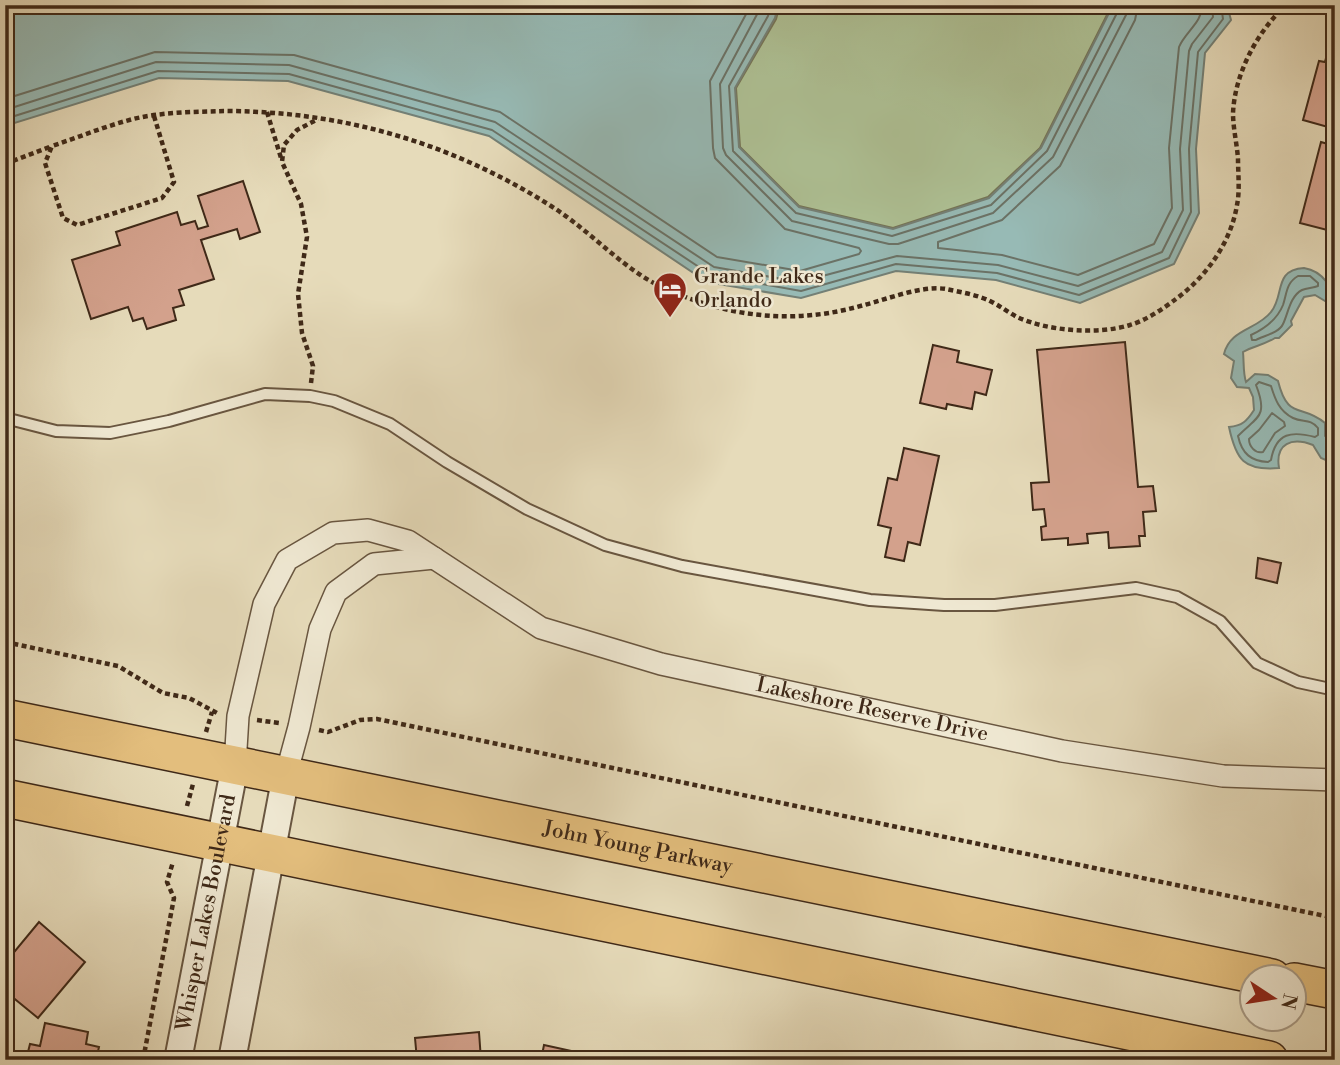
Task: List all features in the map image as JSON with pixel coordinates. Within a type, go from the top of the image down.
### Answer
[{"type":"highway","name":"John Young Parkway","points":[[5,718],[1238,971]]},
{"type":"highway","points":[[5,798],[1269,1060]]},
{"type":"highway","points":[[1308,985],[1335,990]]},
{"type":"street","name":"Lakeshore Reserve Drive","points":[[235,765],[237,716],[264,604],[286,560],[334,533],[368,530],[408,541],[541,628],[661,664],[1062,751],[1223,776],[1335,780]]},
{"type":"street","points":[[232,1060],[270,853],[320,629],[336,592],[374,564],[434,558]]},
{"type":"street","name":"Whisper Lakes Boulevard","points":[[178,1060],[235,765]]},
{"type":"lane","points":[[5,418],[56,431],[110,433],[169,421],[265,394],[310,396],[334,401],[390,424],[447,462],[527,509],[605,545],[682,566],[870,600],[995,605],[1136,588],[1177,597],[1220,621],[1257,663],[1298,682],[1335,690]]},
{"type":"path","points":[[5,164],[134,119],[154,116],[198,111],[267,112],[319,118],[405,136],[465,158],[555,208],[644,277],[682,295],[717,307],[760,316],[800,317],[860,307],[899,295],[942,288],[987,299],[1020,318],[1059,329],[1107,328],[1131,325],[1173,302],[1196,283],[1224,245],[1238,204],[1238,160],[1233,113],[1239,79],[1256,41],[1286,5]]},
{"type":"path","points":[[267,112],[282,162],[301,204],[307,237],[298,294],[302,333],[313,366],[310,396]]},
{"type":"path","points":[[52,146],[45,163],[63,218],[77,225],[162,198],[174,182],[154,116]]},
{"type":"path","points":[[282,162],[284,145],[297,130],[319,118]]},
{"type":"path","points":[[5,642],[118,666],[163,693],[189,698],[203,704],[212,712],[328,732],[360,720],[377,719],[1335,918]]},
{"type":"path","points":[[143,1060],[174,898],[167,882],[212,712]]},
{"type":"green space","points":[[780,5],[1112,5],[1040,148],[988,197],[893,228],[799,206],[740,147],[736,88],[776,19]]},
{"type":"water","points":[[5,5],[778,5],[775,18],[735,88],[739,147],[799,207],[893,229],[989,198],[1041,148],[1113,5],[1227,5],[1231,20],[1205,53],[1196,149],[1199,213],[1174,264],[1080,303],[996,280],[896,271],[801,298],[707,282],[489,136],[288,81],[159,78],[5,126]]},
{"type":"water","points":[[1304,268],[1317,273],[1327,282],[1335,307],[1315,295],[1304,297],[1291,321],[1292,325],[1279,338],[1243,352],[1244,375],[1246,382],[1255,374],[1268,375],[1278,381],[1286,402],[1291,407],[1325,423],[1325,436],[1335,441],[1335,464],[1321,458],[1313,445],[1292,442],[1282,448],[1278,460],[1279,468],[1257,468],[1239,455],[1229,427],[1241,424],[1249,417],[1254,410],[1253,397],[1249,388],[1237,387],[1231,378],[1234,361],[1224,354],[1232,339],[1259,323],[1271,312],[1288,273]]},
{"type":"building","points":[[1334,27],[1335,129],[1303,120],[1319,61],[1325,62]]},
{"type":"building","points":[[1321,142],[1335,146],[1335,232],[1300,223]]},
{"type":"building","points":[[243,181],[260,232],[240,239],[237,229],[201,240],[214,279],[179,290],[184,305],[173,308],[176,320],[147,329],[143,318],[133,321],[128,307],[91,319],[72,260],[120,245],[116,232],[177,212],[181,225],[195,221],[198,229],[208,226],[198,196]]},
{"type":"building","points":[[1125,342],[1138,487],[1153,486],[1156,511],[1143,512],[1145,536],[1139,536],[1140,546],[1109,548],[1108,532],[1087,534],[1088,543],[1068,545],[1068,538],[1042,540],[1041,527],[1046,526],[1044,509],[1033,510],[1031,483],[1049,482],[1037,350]]},
{"type":"building","points":[[933,345],[959,351],[957,362],[992,370],[986,395],[975,392],[972,409],[947,404],[946,409],[920,403]]},
{"type":"building","points":[[904,448],[939,456],[920,545],[908,542],[904,561],[885,557],[891,528],[878,525],[888,478],[897,480]]},
{"type":"building","points":[[1258,558],[1281,563],[1277,583],[1256,578]]},
{"type":"building","points":[[39,922],[85,962],[38,1018],[5,991],[5,963]]},
{"type":"building","points":[[45,1023],[88,1032],[86,1044],[99,1047],[96,1060],[26,1060],[30,1044],[40,1046]]},
{"type":"building","points":[[479,1032],[481,1060],[417,1060],[415,1038]]},
{"type":"building","points":[[544,1045],[576,1052],[574,1060],[541,1060]]},
{"type":"place","name":"Grande Lakes Orlando","points":[[670,319]]}]
